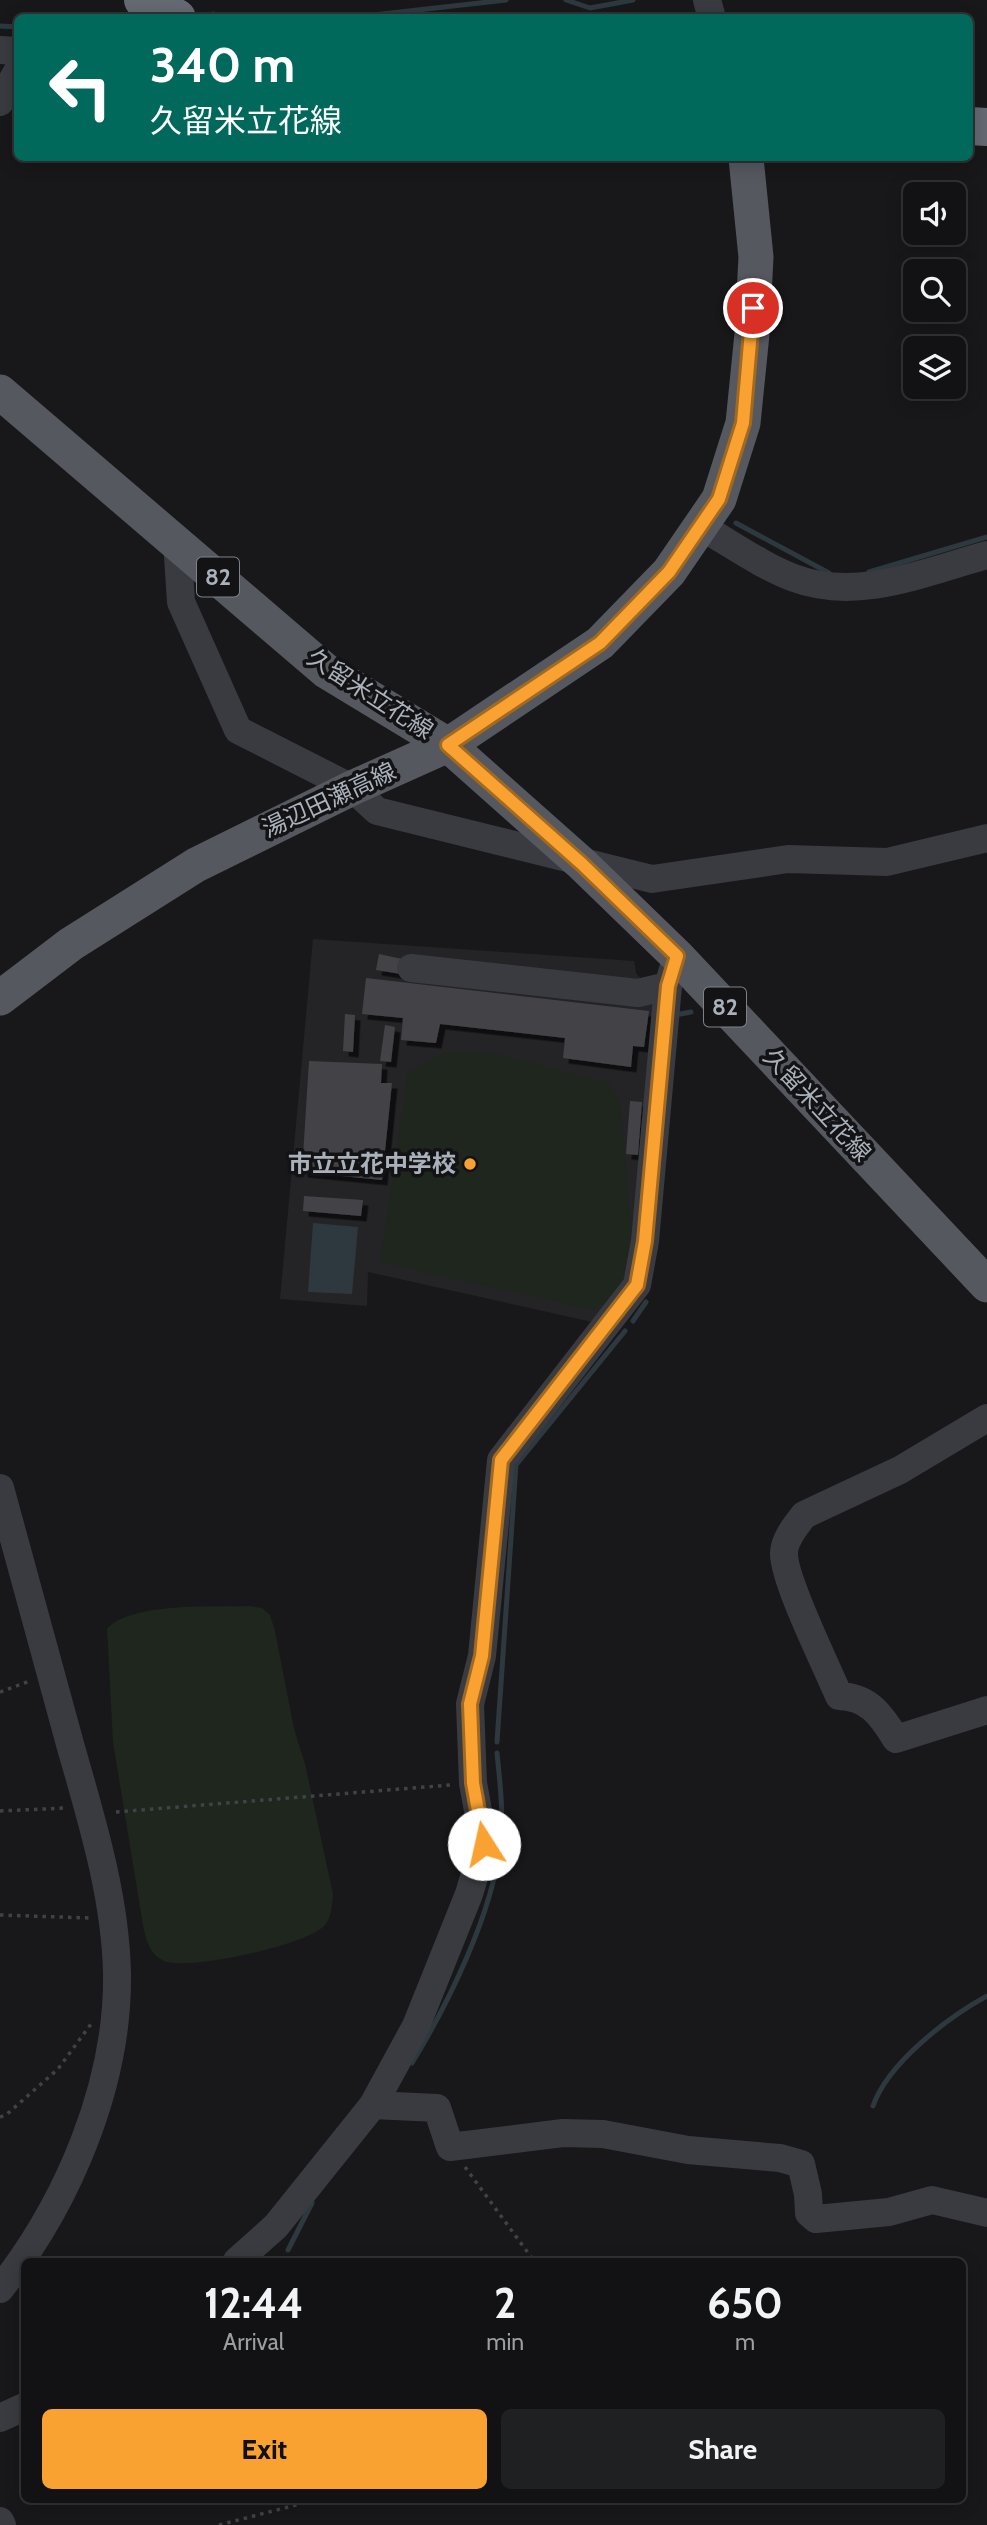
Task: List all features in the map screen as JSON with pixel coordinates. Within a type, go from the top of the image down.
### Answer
[{"type":"highway","points":[[143,0],[169,14]]},
{"type":"main road","name":"湯辺田瀬高線","points":[[0,998],[71,944],[196,865],[352,788],[448,745],[600,643],[669,572],[719,499],[743,423],[756,257],[746,161]]},
{"type":"main road","name":"久留米立花線","points":[[0,392],[326,671],[448,745],[582,864],[672,971],[987,1285]]},
{"type":"street","points":[[0,102],[14,78]]},
{"type":"street","points":[[700,526],[792,578],[845,589],[871,586],[987,555]]},
{"type":"street","points":[[177,541],[181,602],[238,730],[352,788],[377,811],[582,864],[652,879],[788,859],[887,862],[987,838]]},
{"type":"street","points":[[411,968],[638,993],[672,971]]},
{"type":"street","points":[[240,2258],[276,2226],[373,2105],[416,2026],[452,1938],[484,1844],[473,1783],[470,1704],[482,1656],[501,1460],[637,1285],[645,1241],[672,971]]},
{"type":"street","points":[[987,1418],[900,1470],[804,1515],[793,1528],[783,1552],[790,1578],[839,1696],[854,1697],[878,1711],[896,1739],[987,1710]]},
{"type":"street","points":[[0,1488],[88,1807],[114,1927],[117,1974],[114,2020],[100,2096],[88,2136],[24,2258]]},
{"type":"street","points":[[373,2105],[438,2108],[450,2147],[563,2133],[603,2134],[688,2150],[780,2158],[801,2164],[809,2213],[816,2219],[889,2212],[932,2200],[987,2213]]},
{"type":"street","points":[[0,2290],[21,2263]]},
{"type":"street","points":[[0,2418],[21,2408]]},
{"type":"path","points":[[0,1692],[32,1680]]},
{"type":"path","points":[[116,1812],[473,1783]]},
{"type":"path","points":[[0,1811],[88,1807]]},
{"type":"path","points":[[0,1915],[95,1918]]},
{"type":"path","points":[[0,2117],[58,2069],[82,2033],[97,2018]]},
{"type":"path","points":[[450,2147],[532,2258]]},
{"type":"path","points":[[219,2525],[304,2503]]},
{"type":"shaded area","name":"市立立花中学校","points":[[313,939],[634,961],[636,973],[664,1007],[634,1278],[597,1323],[368,1272],[367,1306],[280,1299]]},
{"type":"shaded area","points":[[446,1052],[496,1054],[609,1083],[621,1105],[632,1238],[620,1286],[613,1298],[593,1310],[380,1262],[408,1073]]},
{"type":"shaded area","points":[[313,1223],[358,1227],[352,1294],[308,1292]]},
{"type":"shaded area","points":[[250,1606],[262,1608],[270,1615],[275,1631],[294,1729],[305,1764],[333,1894],[330,1914],[325,1925],[314,1933],[273,1948],[197,1962],[164,1961],[152,1950],[143,1925],[113,1742],[107,1629],[118,1620],[153,1610]]},
{"type":"building","points":[[379,954],[402,959],[401,974],[376,970]]},
{"type":"building","points":[[366,978],[649,1011],[644,1047],[633,1046],[631,1067],[563,1058],[565,1038],[440,1024],[436,1043],[401,1040],[403,1018],[362,1014]]},
{"type":"building","points":[[345,1014],[355,1015],[353,1052],[343,1051]]},
{"type":"building","points":[[385,1025],[395,1027],[391,1062],[380,1061]]},
{"type":"building","points":[[309,1061],[382,1064],[381,1083],[392,1083],[382,1180],[302,1172]]},
{"type":"building","points":[[630,1101],[642,1102],[638,1155],[626,1154]]},
{"type":"building","points":[[304,1196],[363,1200],[361,1216],[303,1211]]},
{"type":"waterway","points":[[382,14],[506,0]]},
{"type":"waterway","points":[[566,0],[590,8],[633,0]]},
{"type":"waterway","points":[[0,26],[14,27]]},
{"type":"waterway","points":[[736,523],[829,573]]},
{"type":"waterway","points":[[869,572],[987,537]]},
{"type":"waterway","points":[[675,1015],[691,1012]]},
{"type":"waterway","points":[[633,1321],[646,1302]]},
{"type":"waterway","points":[[497,1742],[516,1465],[625,1331]]},
{"type":"waterway","points":[[412,2063],[440,2014],[467,1957],[479,1928],[496,1871],[501,1833],[497,1753]]},
{"type":"waterway","points":[[873,2106],[881,2090],[905,2058],[954,2016],[987,1996]]},
{"type":"waterway","points":[[288,2250],[312,2203]]},
{"type":"place","name":"市立立花中学校","points":[[470,1164]]},
{"type":"route","points":[[484,1844],[473,1783],[470,1704],[482,1656],[501,1460],[637,1285],[645,1241],[668,986],[677,956],[582,864],[448,745],[600,643],[669,572],[719,499],[743,423],[753,308]]}]
